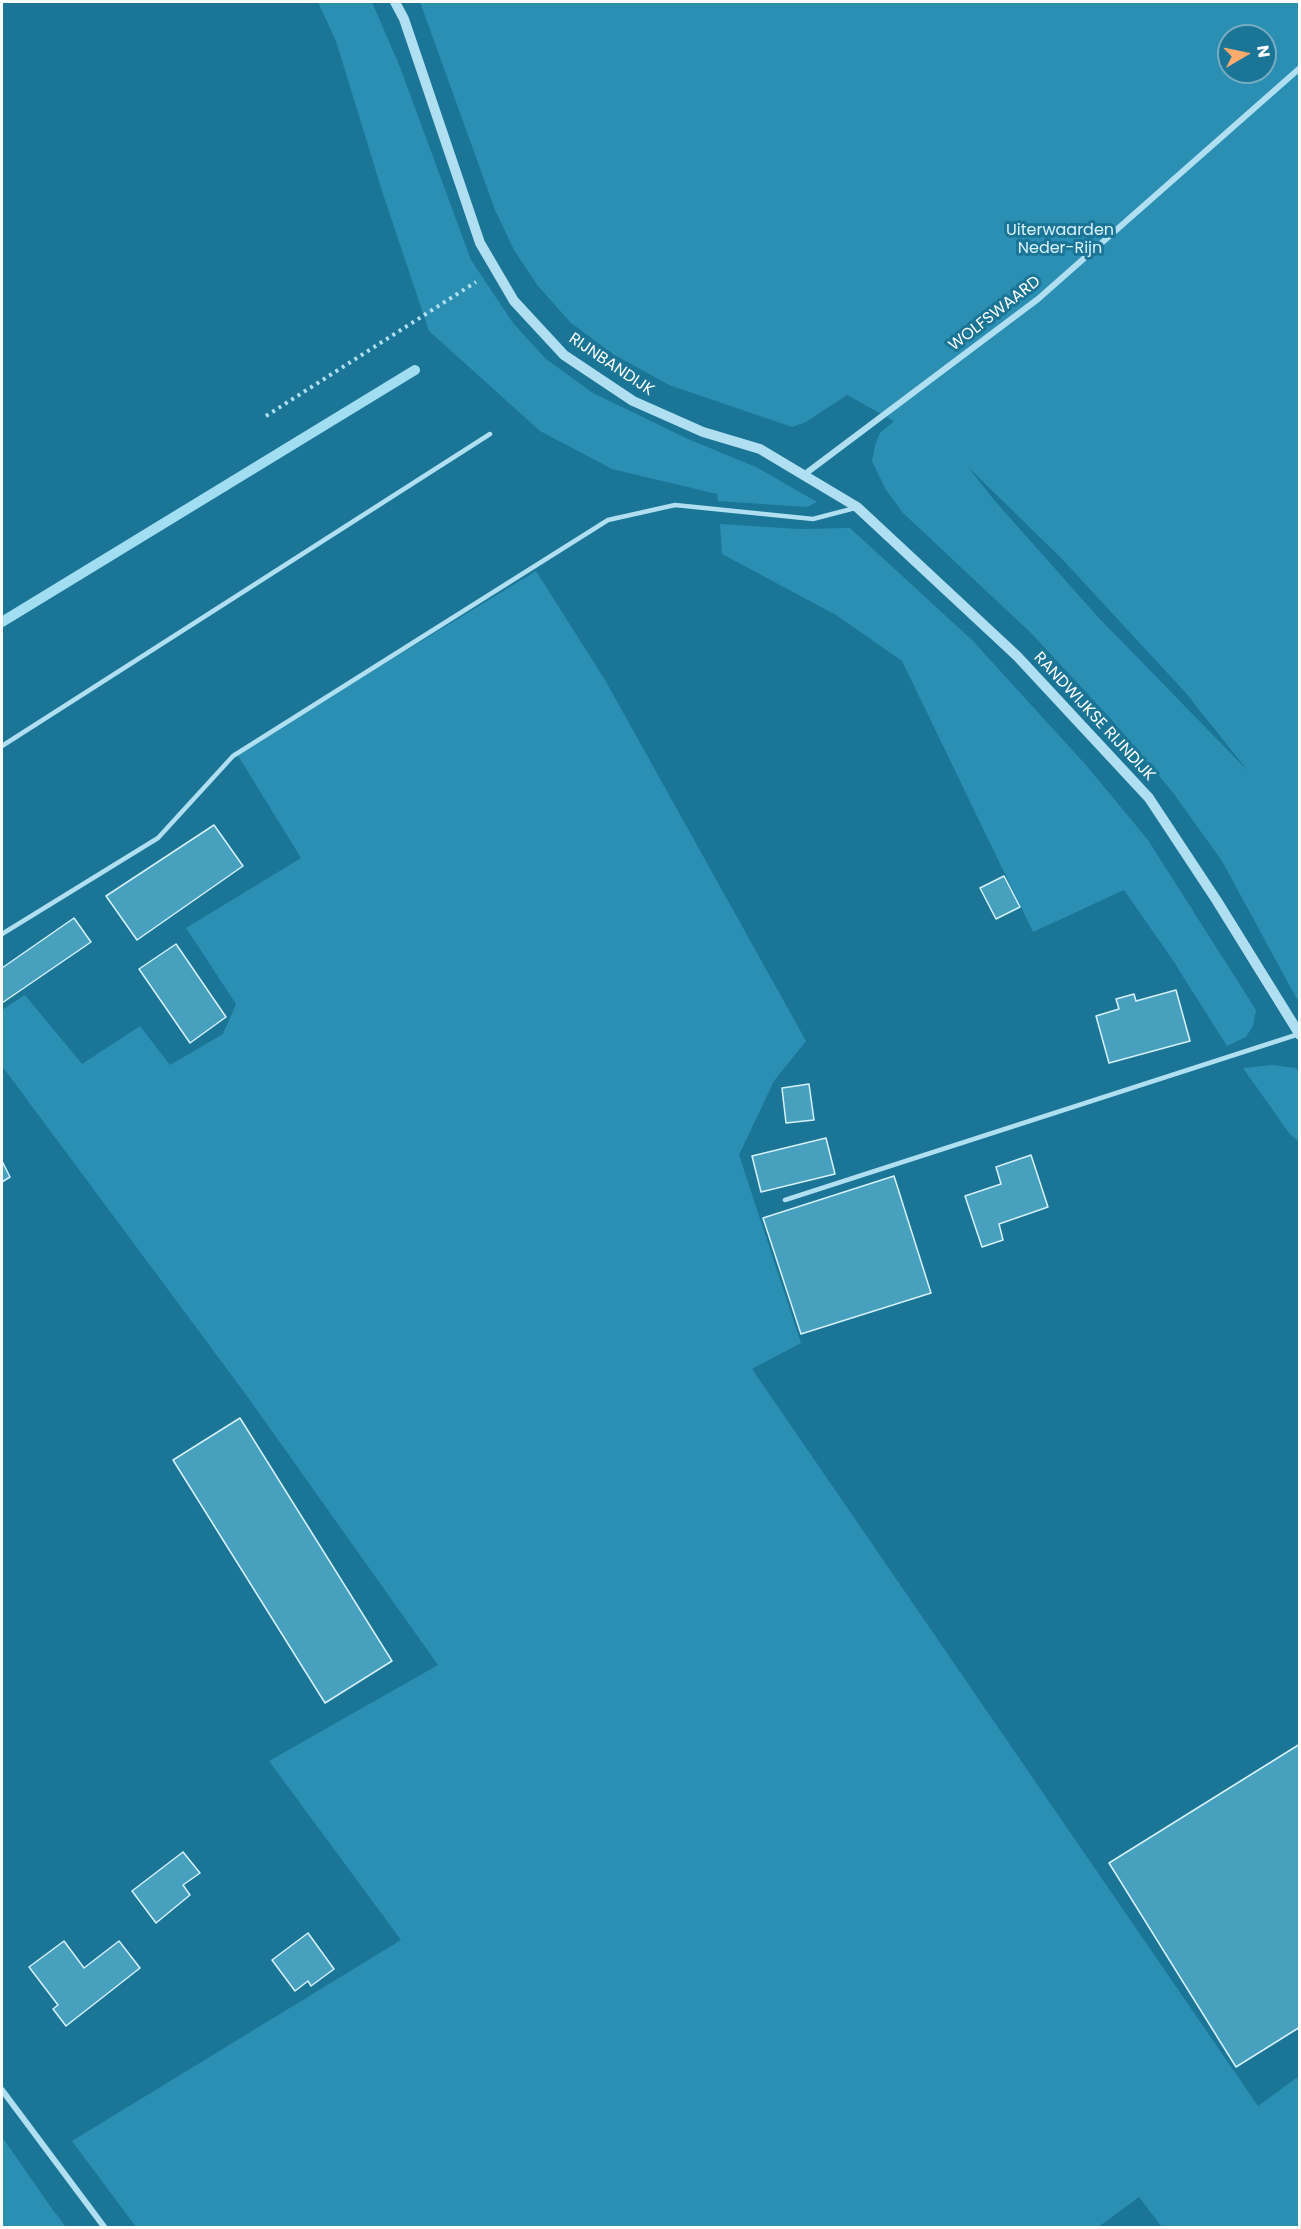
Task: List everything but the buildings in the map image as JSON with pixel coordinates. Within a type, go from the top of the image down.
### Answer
[{"type":"street","name":"RIJNBANDIJK","points":[[395,2],[404,19],[480,243],[514,301],[564,355],[633,401],[703,432],[760,449],[805,474]]},
{"type":"street","name":"WOLFSWAARD","points":[[805,474],[1038,299],[1299,68]]},
{"type":"street","name":"RANDWIJKSE RIJNDIJK","points":[[805,474],[857,507],[1017,656],[1149,798],[1217,901],[1299,1035]]},
{"type":"street","points":[[2,2090],[105,2228]]},
{"type":"lane","points":[[2,746],[490,434]]},
{"type":"lane","points":[[2,934],[158,838],[233,756],[608,520],[675,505],[813,519],[857,507]]},
{"type":"lane","points":[[785,1200],[1299,1035]]},
{"type":"path","points":[[266,416],[494,270]]},
{"type":"green space","points":[[318,2],[372,2],[400,67],[471,260],[513,323],[546,359],[593,393],[688,439],[756,467],[817,502],[807,507],[718,501],[717,494],[612,469],[540,431],[429,331],[382,191],[336,41]]},
{"type":"green space","name":"Uiterwaarden Neder-Rijn","points":[[420,2],[1299,2],[1299,1003],[1222,861],[1171,790],[1111,719],[1031,633],[903,513],[886,490],[872,461],[880,433],[894,421],[847,395],[806,422],[792,427],[669,385],[613,354],[571,323],[538,286],[514,250],[495,210]],"holes":[[[967,466],[1062,559],[1185,692],[1248,771],[1097,616]]]},
{"type":"green space","points":[[720,524],[799,529],[850,528],[972,640],[1085,764],[1148,840],[1256,1010],[1253,1026],[1246,1037],[1227,1046],[1172,959],[1124,890],[1033,932],[902,661],[836,615],[722,554]]},
{"type":"green space","points":[[536,571],[605,680],[806,1041],[774,1081],[739,1155],[801,1343],[752,1369],[1258,2106],[1299,2076],[1299,2227],[1162,2227],[1139,2197],[1097,2228],[136,2227],[72,2141],[401,1940],[269,1761],[438,1665],[247,1396],[2,1066],[2,1010],[25,995],[82,1064],[140,1026],[170,1065],[223,1034],[236,1004],[186,928],[301,858],[237,754]]},
{"type":"green space","points":[[1272,1065],[1296,1068],[1299,1072],[1299,1142],[1289,1133],[1243,1068]]},
{"type":"green space","points":[[2,2137],[53,2210],[66,2227],[2,2227]]},
{"type":"waterway","points":[[2,622],[415,370]]}]
